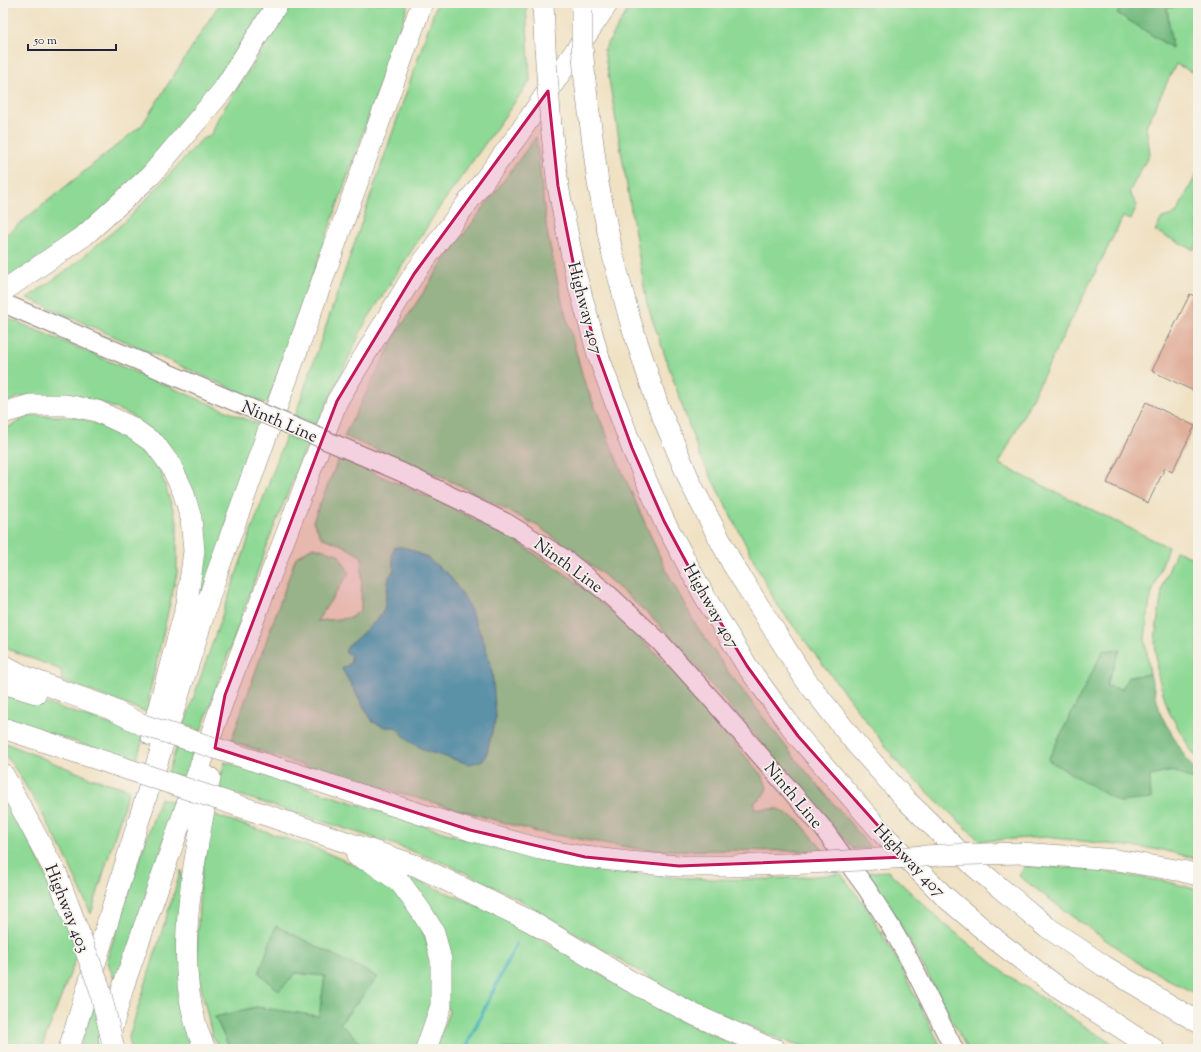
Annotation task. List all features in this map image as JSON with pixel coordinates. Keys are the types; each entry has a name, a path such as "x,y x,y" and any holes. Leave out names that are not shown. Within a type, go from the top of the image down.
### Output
{"highway":[{"path":"3,291 55,257 85,235 151,175 223,90 278,3"},
{"path":"69,1049 216,573 422,3"},
{"name":"Highway 407","path":"543,3 551,126 558,186 575,272 598,355 632,448 664,521 701,590 747,666 803,741 884,835 944,896 996,940 1055,985 1154,1049"},
{"path":"106,1049 123,987 225,695 337,401 414,274 518,135 608,3"},
{"path":"582,7 582,45 585,81 598,183 612,252 630,320 657,403 691,484 733,566 800,672 857,745 906,800 975,867 1047,927 1104,966 1198,1022"},
{"path":"3,413 30,405 66,405 97,411 131,427 155,444 171,466 183,491 191,518 194,551 187,604 131,812 137,826"},
{"path":"3,666 65,692 100,710"},
{"path":"3,683 100,710 470,830 540,848 585,857 679,866 731,866 942,855 1022,853 1117,860 1198,875"},
{"path":"205,1049 198,1035 190,1003 187,965 187,915 225,695"},
{"path":"3,728 417,866 530,921 630,981 695,1015 775,1049"},
{"name":"Highway 403","path":"3,774 57,875 99,986 114,1049"},
{"path":"257,812 371,862 400,882 422,911 434,932 441,960 441,1006 426,1049"}],"main road":[{"name":"Ninth Line","path":"3,303 402,472 506,522 564,559 606,592 660,642 822,827 867,889 891,927 908,957 954,1049"}],"highlighted area":[{"path":"548,91 558,186 575,272 598,355 632,448 664,521 705,597 747,666 798,736 906,857 679,866 585,857 470,830 215,748 225,695 337,401 414,274"}],"green space":[{"path":"220,3 272,3 177,142 106,216 3,287 3,237 142,125"},
{"path":"292,3 409,3 267,404 27,298 70,268 129,218 203,138 212,134 218,118"},
{"path":"437,3 526,3 530,81 439,208 365,323 317,425 295,416"},
{"path":"632,3 1126,3 1118,13 1172,48 1167,8 1198,3 1198,75 1176,64 1146,126 1150,153 1129,192 1137,205 1131,220 1123,217 999,464 1168,547 1150,599 1145,639 1150,674 1128,677 1123,689 1106,687 1120,649 1103,651 1048,760 1151,799 1149,776 1173,771 1198,782 1198,859 1162,850 1046,837 980,841 902,768 776,603 699,454 647,304 604,50"},
{"path":"1126,3 1193,3 1167,8 1172,48 1117,13"},
{"path":"536,137 547,232 562,301 584,381 665,568 694,622 729,673 794,757 871,848 853,849 656,621 603,574 538,526 457,484 344,436 397,333 441,265"},
{"path":"1198,171 1198,242 1194,250 1155,231 1162,218 1176,214"},
{"path":"3,316 262,426 184,654 201,557 165,443 131,415 100,402 51,395 19,397 3,404"},
{"path":"31,415 79,417 129,438 160,470 177,522 177,573 149,695 149,713 62,681 61,670 3,647 3,430"},
{"path":"286,436 307,445 270,537 201,731 184,725"},
{"path":"339,458 447,505 514,540 570,577 625,623 669,666 763,777 767,787 764,795 754,803 755,809 778,809 798,820 824,851 645,850 537,832 298,764 231,741 296,557 313,547 338,554 349,573 317,621 350,618 361,610 362,557 344,546 321,537 313,521","holes":["401,547 410,549 427,558 494,701 496,717 409,741 396,727 385,727 373,722 342,669 351,663 351,655 384,610 389,577 394,570 392,554"]},
{"path":"1198,548 1198,759 1191,750 1169,712 1157,673 1155,638 1163,585 1176,551 1193,558"},
{"path":"1120,649 1106,686 1122,689 1128,677 1150,674 1161,715 1184,755 1198,775 1198,782 1173,771 1150,776 1151,799 1119,802 1048,760 1103,651"},
{"path":"3,690 144,735 136,762 3,718"},
{"path":"3,742 91,778 129,789 91,914 65,855 38,806 3,752"},
{"path":"177,746 194,751 185,778 168,772"},
{"path":"225,762 466,839 510,852 555,862 625,873 720,879 795,878 841,874 869,911 899,964 942,1049 813,1049 776,1038 684,998 520,900 454,867 393,844 217,788"},
{"path":"3,794 18,816 80,948 41,1049 3,1049"},
{"path":"160,798 176,803 117,989 107,959"},
{"path":"211,814 321,850 369,872 400,894 418,920 429,946 435,977 433,1009 422,1039 416,1049 367,1049 340,1024 378,977 296,973 325,976 319,1017 256,1007 215,1017 230,1049 220,1049 212,1036 196,964 200,885"},
{"path":"1025,866 1083,868 1169,882 1198,890 1198,995 1143,966 1073,917 1019,876"},
{"path":"181,870 198,1049 131,1049 129,1037"},
{"path":"888,871 940,920 1006,974 1095,1033 1123,1049 967,1049 911,943 868,872"},
{"path":"413,879 494,912 679,1020 745,1049 435,1049 449,1012 411,880"},
{"path":"276,926 378,977 340,1023 367,1049 230,1049 215,1017 256,1007 319,1016 325,976 296,973 279,991 259,973"},
{"path":"96,996 104,1029 99,1049 80,1049"}],"water":[{"path":"395,547 410,549 427,558 449,575 466,600 484,642 492,671 496,717 487,752 483,761 469,764 426,751 409,741 396,727 385,727 373,722 342,669 351,663 351,655 345,652 348,646 378,619 384,610 389,577 394,570 392,554"}],"building":[{"path":"1190,294 1198,298 1198,393 1152,371"},
{"path":"1146,402 1195,426 1172,472 1165,468 1148,503 1107,483"}],"waterway":[{"path":"465,1049 516,944"}]}
